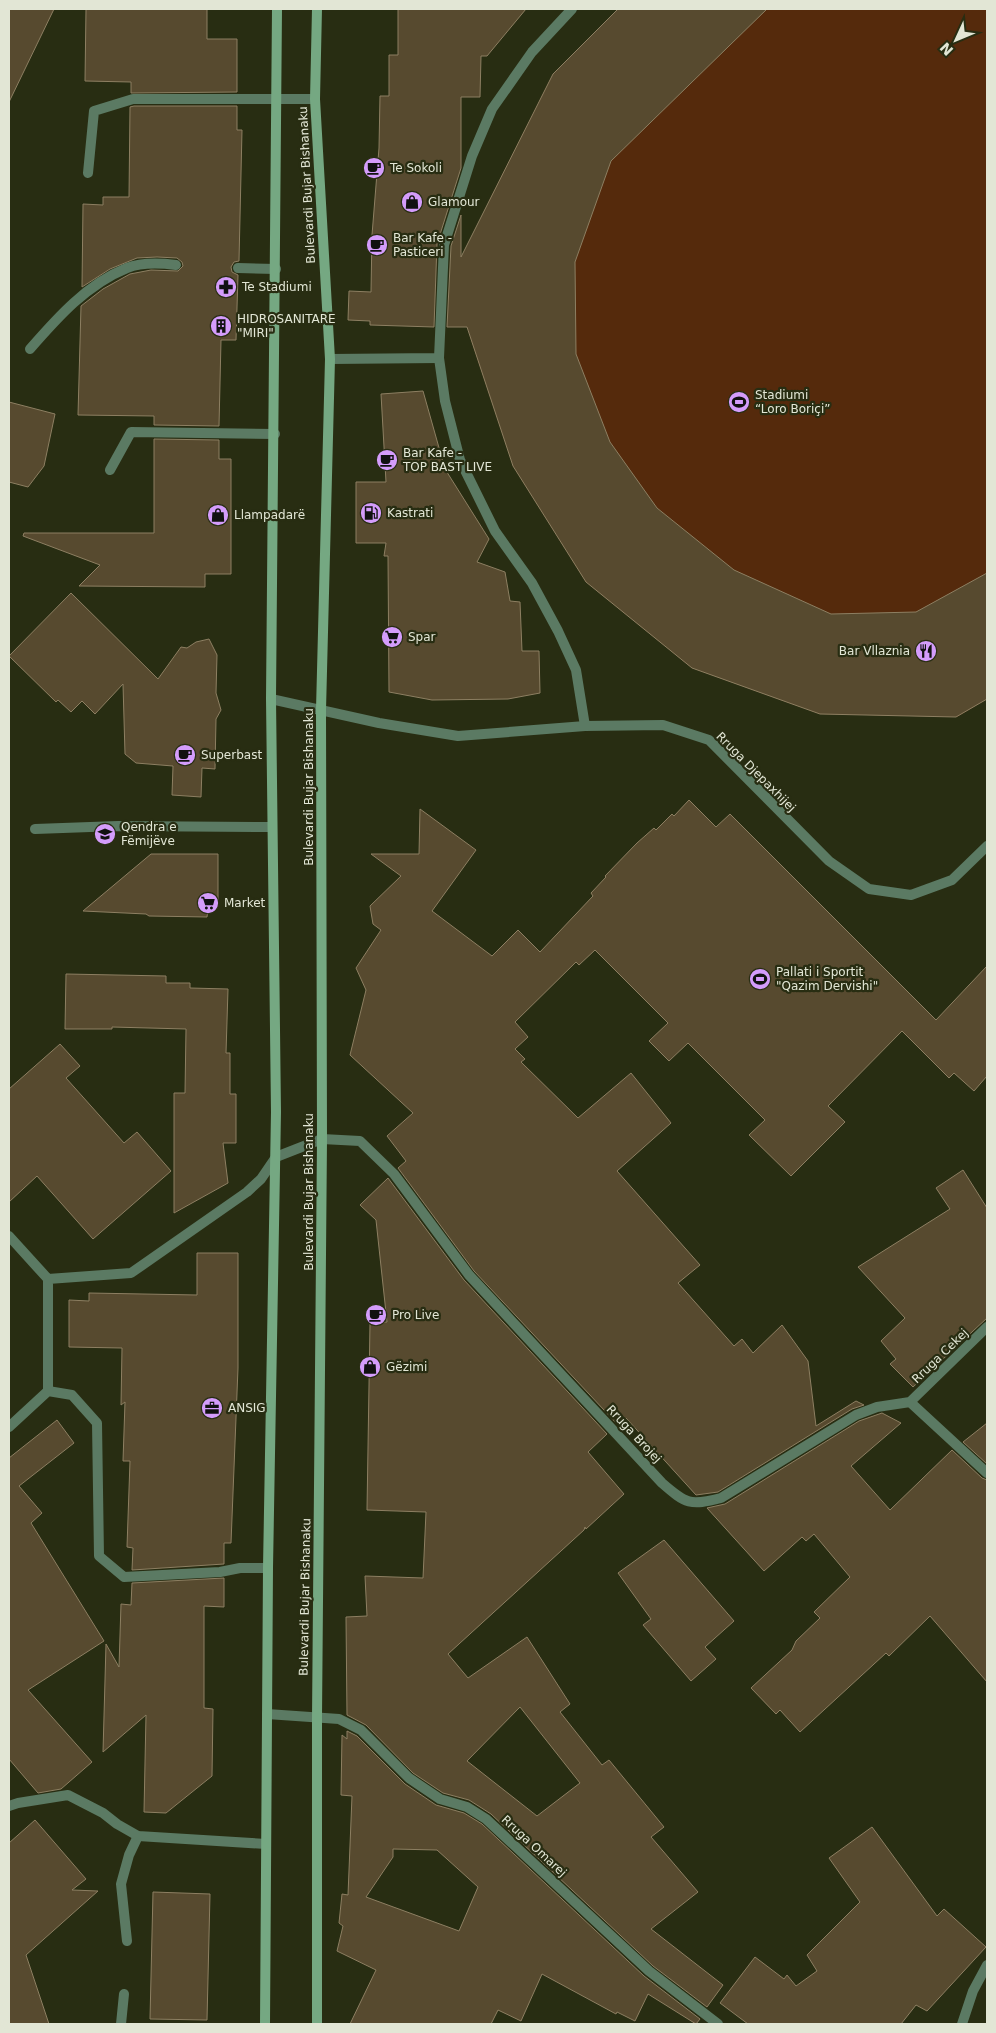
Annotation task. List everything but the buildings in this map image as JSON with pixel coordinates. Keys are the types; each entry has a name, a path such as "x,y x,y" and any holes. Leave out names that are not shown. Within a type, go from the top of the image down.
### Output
{"main road":[{"path":"265,2024 268,1568 276,1157 271,699 275,434 277,9"},
{"name":"Bulevardi Bujar Bishanaku","path":"317,9 315,99 330,359 321,710 322,1139 317,1718 317,2024"}],"street":[{"path":"572,9 532,52 492,109 472,156 444,245 439,358 445,400 460,460 495,531 532,584 558,631 576,670 585,726"},
{"name":"Bulevardi Bujar Bishanaku","path":"88,173 94,112 132,99 315,99"},
{"path":"30,349 61,314 103,281 127,268 154,263 176,265"},
{"path":"238,268 276,269"},
{"path":"330,359 439,358"},
{"path":"110,470 131,432 275,434"},
{"name":"Rruga Djepaxhijej","path":"271,699 379,723 458,736 585,726 663,725 710,740 829,861 869,890 911,895 952,880 987,846"},
{"path":"35,830 118,826 272,827"},
{"path":"48,1279 131,1273 247,1192 260,1179 276,1157 322,1139"},
{"name":"Rruga Brojej","path":"322,1139 360,1141 372,1151 394,1174 470,1274 656,1476 679,1498 690,1502 702,1503 721,1498 856,1415 877,1407 910,1402"},
{"path":"9,1236 48,1279 48,1391 9,1427"},
{"name":"Rruga Cekej","path":"910,1402 987,1327"},
{"path":"48,1391 72,1395 97,1423 99,1556 124,1577 220,1572 240,1568 268,1568"},
{"path":"910,1402 987,1473"},
{"name":"Rruga Omarej","path":"267,1714 339,1719 361,1730 409,1778 440,1799 467,1807 486,1819 649,1971 718,2024"},
{"path":"9,1806 68,1795 104,1813 117,1824 138,1836 266,1844"},
{"path":"127,1941 121,1884 129,1855 138,1836"},
{"path":"962,2024 973,1992 987,1965"},
{"path":"121,2024 124,1994"}],"shaded area":[{"name":"Stadiumi “Loro Boriçi”","path":"618,9 987,9 987,699 957,717 820,714 692,668 586,582 513,466 470,337 489,201 553,74"}],"place":[{"name":"Te Sokoli","path":"374,168"},
{"name":"Glamour","path":"412,202"},
{"name":"Bar Kafe - Pasticeri","path":"377,245"},
{"name":"Te Stadiumi","path":"226,287"},
{"name":"HIDROSANITARE \"MIRI\"","path":"221,326"},
{"name":"Stadiumi “Loro Boriçi”","path":"739,402"},
{"name":"Bar Kafe - TOP BAST LIVE","path":"387,460"},
{"name":"Kastrati","path":"371,513"},
{"name":"Llampadarë","path":"218,515"},
{"name":"Spar","path":"392,637"},
{"name":"Bar Vllaznia","path":"926,651"},
{"name":"Superbast","path":"185,755"},
{"name":"Qendra e Fëmijëve","path":"105,834"},
{"name":"Market","path":"208,903"},
{"name":"Pallati i Sportit \"Qazim Dervishi\"","path":"760,979"},
{"name":"Pro Live","path":"376,1315"},
{"name":"Gëzimi","path":"370,1367"},
{"name":"ANSIG","path":"212,1408"}]}
